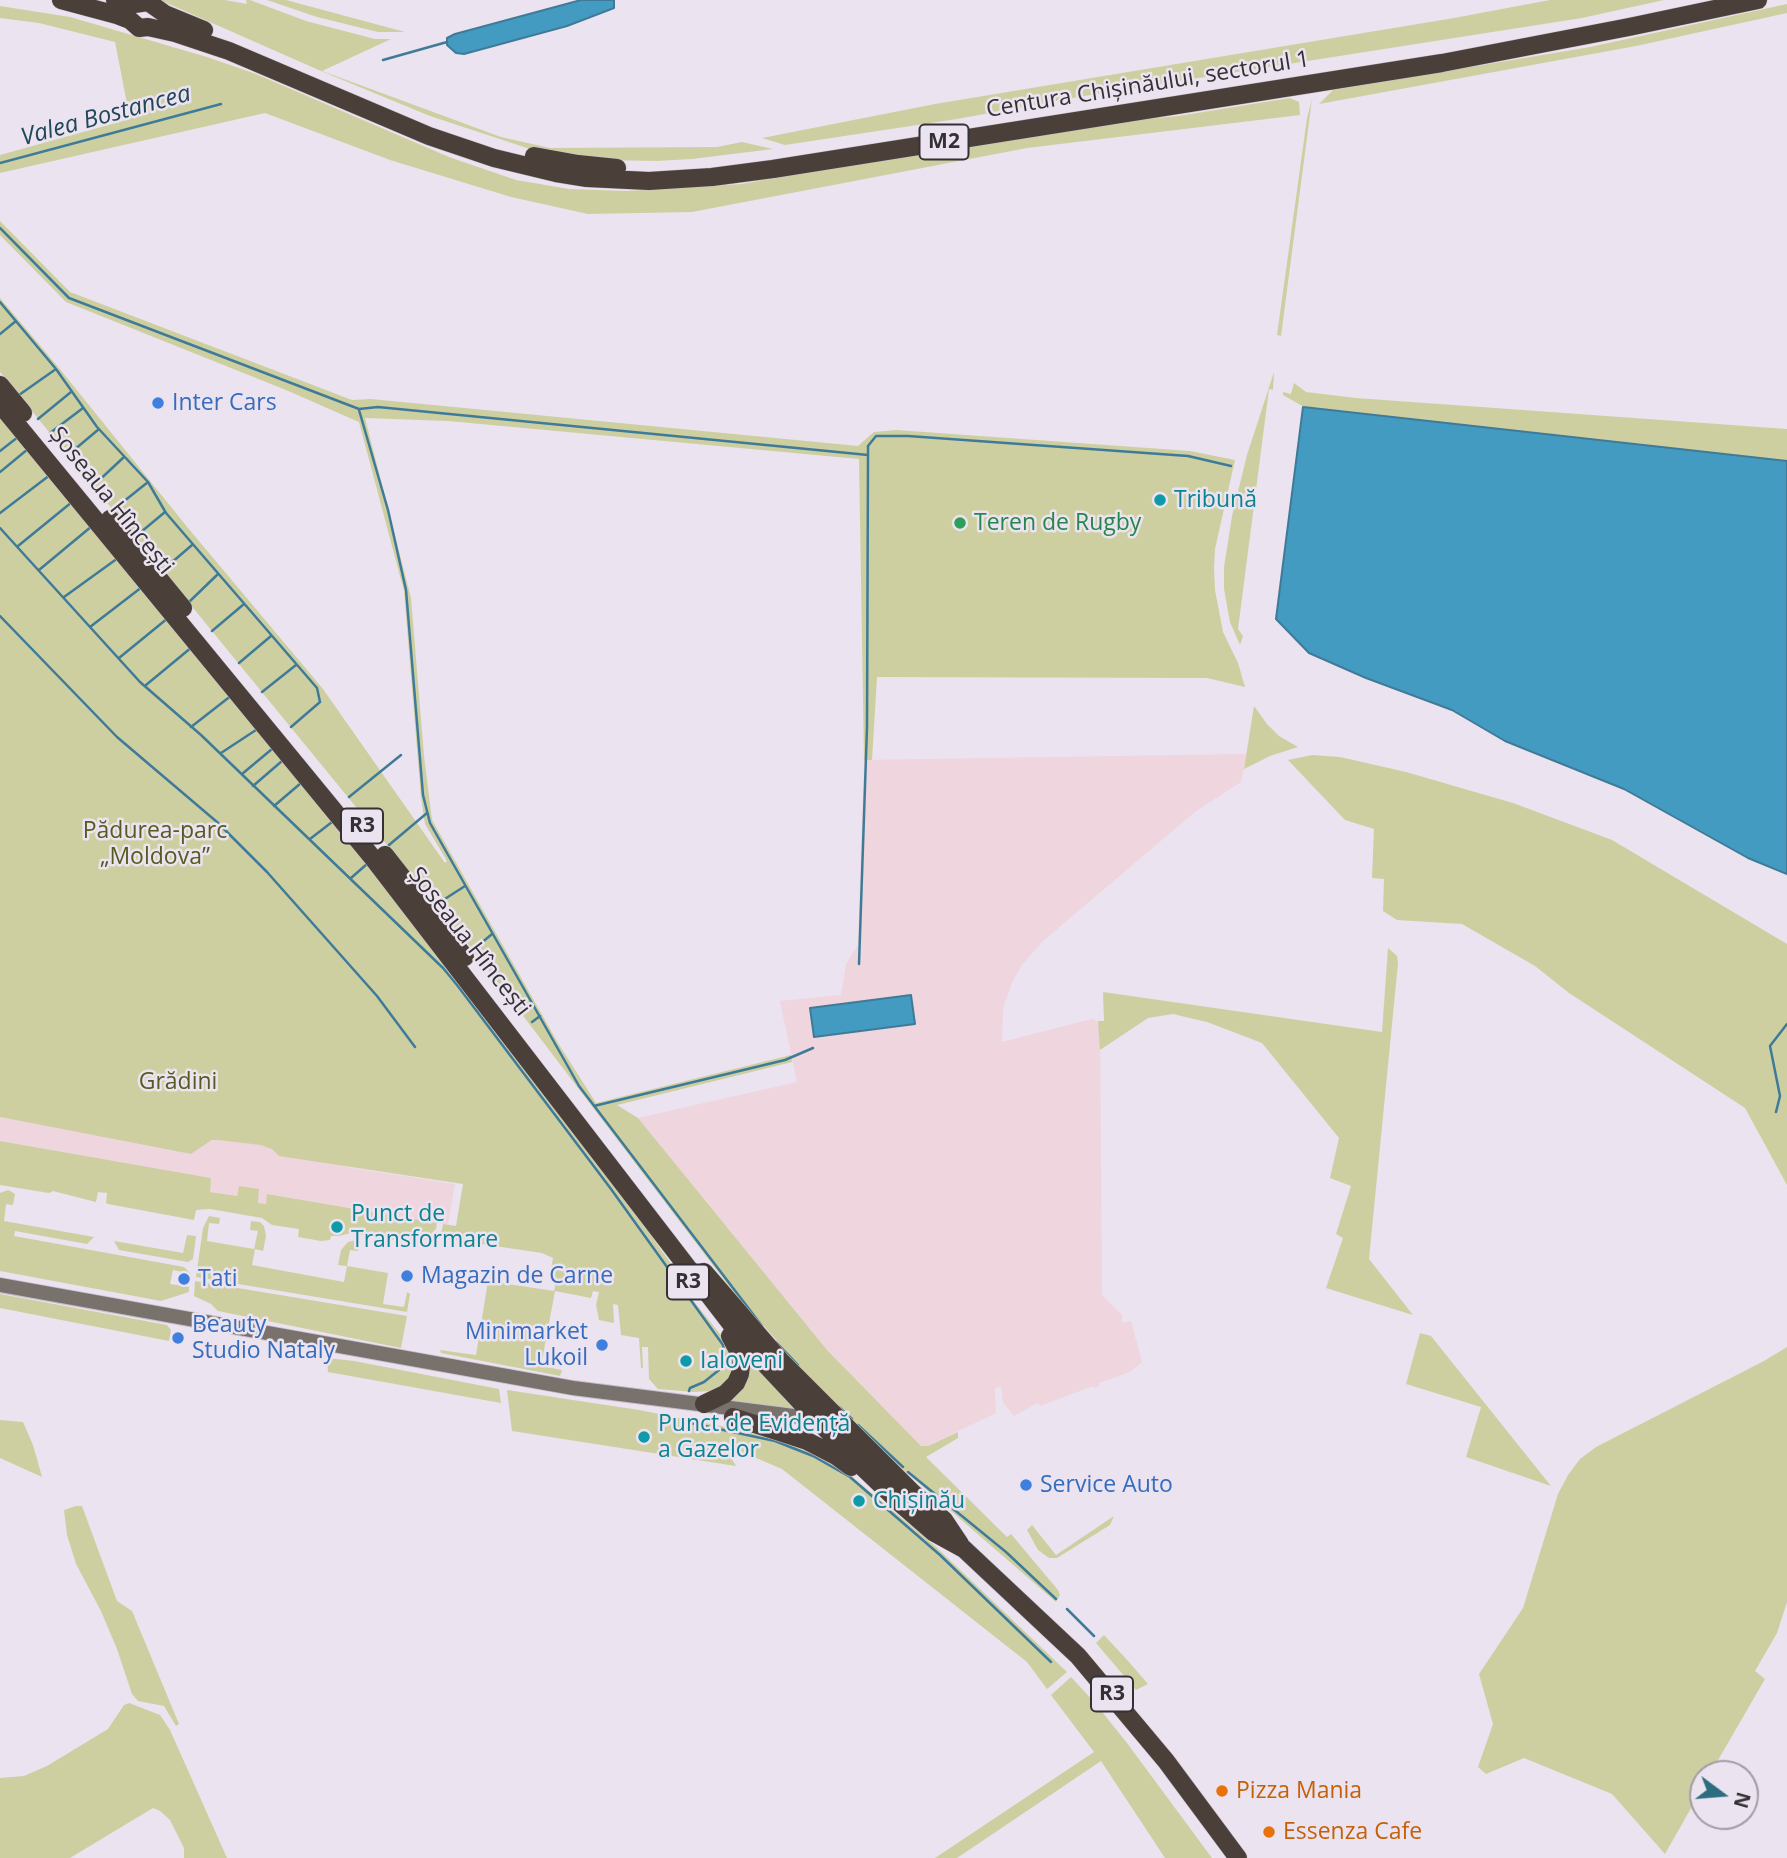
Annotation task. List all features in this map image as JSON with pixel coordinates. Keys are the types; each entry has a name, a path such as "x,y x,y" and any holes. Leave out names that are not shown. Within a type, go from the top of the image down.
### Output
{"highway":[{"name":"Centura Chișinăului, sectorul 1","path":"61,0 132,12 148,2 155,9 404,113 487,144 578,164 657,169 743,162 1380,61 1553,31 1702,0"},
{"name":"Centura Chișinăului, sectorul 1","path":"116,0 132,12 135,27 175,33 229,51 464,149 556,173 587,178 649,181 712,177 1442,63 1758,0"},
{"path":"148,27 156,18 155,9"},
{"name":"Șoseaua Hîncești","path":"0,385 422,900 709,1278 780,1360 906,1493"},
{"name":"Șoseaua Hîncești","path":"0,404 372,858 748,1346 817,1417"},
{"name":"R3","path":"598,1151 643,1222 738,1348 742,1367 736,1383 725,1394 704,1404"},
{"name":"R3","path":"709,1278 739,1320 817,1408 817,1417 834,1426 898,1485 933,1532 964,1549 1083,1662 1166,1761 1238,1858"},
{"path":"814,1395 819,1403 817,1417"},
{"name":"R3","path":"733,1417 790,1434 821,1447 849,1465 886,1497 906,1493"}],"main road":[{"path":"0,1285 573,1388 817,1417"},
{"path":"652,1399 663,1405 804,1426 810,1426 817,1417"}],"shaded area":[{"path":"1247,754 1241,782 1196,811 1043,941 1021,966 1003,1008 1002,1042 1088,1020 1094,1019 1100,1025 1102,1295 1122,1315 1122,1323 1131,1321 1142,1362 1130,1372 1099,1383 1099,1386 1040,1406 1038,1403 1014,1416 1003,1402 1001,1387 995,1388 996,1413 927,1446 921,1446 827,1350 638,1118 797,1082 780,1001 841,995 846,964 858,945 864,760"},
{"path":"0,1117 191,1154 213,1140 260,1145 352,1168 455,1184 448,1225 268,1194 266,1204 257,1203 239,1186 237,1196 209,1192 211,1178 0,1141"}],"green space":[{"path":"160,0 225,0 247,4 246,0 250,0 306,21 375,39 391,39 322,71 501,137 550,148 717,147 742,142 773,149 656,161 561,156 527,148 430,116 321,71"},
{"path":"267,0 286,0 405,32 378,32 317,17"},
{"path":"1550,0 1664,0 1582,18 1084,96 957,119 785,145 762,138 935,104"},
{"path":"1787,4 1787,13 1636,46 1319,104 1333,90 1590,47"},
{"path":"0,6 70,17 207,57 256,74 449,157 516,180 569,189 627,191 741,184 1093,124 1178,116 1290,98 1299,102 1300,115 1027,148 692,212 588,214 511,197 390,160 265,113 0,173 0,155 130,119 115,42 39,23 0,18"},
{"path":"1312,99 1281,336 1277,335 1307,118"},
{"path":"0,221 70,292 352,400 371,399 858,446 874,432 896,430 1190,451 1235,460 1215,549 1214,568 1223,632 1238,663 1245,687 1207,678 877,677 872,760 864,760 859,459 448,421 365,418 411,598 432,820 558,1043 596,1103 791,1055 792,1062 617,1105 638,1118 827,1350 921,1446 928,1446 958,1432 958,1438 926,1457 1007,1537 1011,1534 1058,1590 1060,1595 1056,1602 906,1472 818,1387 731,1289 473,950 0,372 0,298 323,689 445,863 447,861 425,824 404,591 359,422 66,302 0,235"},
{"path":"1274,372 1273,390 1269,389 1238,629 1243,636 1240,645 1230,622 1224,589 1224,567 1232,516 1247,455"},
{"path":"1294,383 1306,392 1356,398 1787,429 1787,461 1304,407 1283,395 1283,392 1291,394"},
{"name":"Pădurea-parc „Moldova”","path":"0,415 300,777 628,1202 671,1264 687,1293 728,1344 734,1361 730,1376 722,1386 711,1391 693,1392 658,1389 649,1379 648,1347 642,1347 641,1368 639,1338 621,1335 618,1305 613,1304 614,1323 599,1320 596,1305 599,1292 593,1291 591,1298 555,1291 541,1366 562,1370 560,1376 441,1353 440,1350 476,1355 488,1281 554,1291 557,1278 550,1276 553,1258 542,1253 440,1238 430,1244 442,1230 443,1224 456,1226 463,1184 279,1156 272,1149 260,1145 212,1140 191,1154 0,1117"},
{"path":"1254,706 1279,736 1298,747 1270,756 1244,769"},
{"path":"1312,755 1340,757 1406,772 1513,803 1612,840 1787,944 1787,1185 1745,1108 1569,993 1535,966 1462,924 1397,920 1383,911 1384,879 1372,878 1374,829 1345,820 1288,760"},
{"path":"1388,948 1397,956 1398,963 1369,1259 1413,1315 1326,1288 1343,1238 1336,1234 1351,1186 1330,1178 1339,1138 1262,1043 1207,1022 1173,1014 1148,1018 1100,1050 1098,1021 1104,1021 1103,992 1382,1032"},
{"path":"0,1141 211,1178 210,1192 237,1196 239,1186 259,1189 258,1203 266,1204 267,1194 437,1223 436,1229 420,1244 351,1233 331,1236 330,1240 321,1241 298,1237 299,1229 272,1225 262,1218 210,1209 196,1210 194,1220 108,1204 107,1193 98,1192 96,1202 53,1191 49,1193 0,1185"},
{"path":"8,1190 15,1194 13,1205 6,1204 4,1221 94,1237 87,1244 15,1231 14,1236 184,1267 191,1274 173,1270 170,1284 189,1287 189,1292 161,1301 0,1271 0,1193"},
{"path":"209,1216 220,1218 219,1224 209,1223 207,1241 254,1249 258,1231 250,1230 251,1221 260,1222 264,1226 266,1236 263,1251 255,1249 252,1265 344,1282 347,1266 388,1273 383,1304 404,1307 407,1292 410,1294 407,1312 196,1277 203,1228"},
{"path":"187,1235 196,1236 193,1259 188,1262 119,1250 114,1241 183,1253"},
{"path":"360,1239 358,1251 350,1250 347,1266 338,1265 341,1250 348,1242"},
{"path":"195,1281 407,1316 401,1348 218,1311 211,1304 194,1296"},
{"path":"0,1294 167,1325 171,1330 169,1341 0,1308"},
{"path":"1420,1333 1431,1336 1551,1486 1466,1457 1481,1407 1406,1384"},
{"path":"1787,1347 1787,1602 1777,1633 1755,1671 1765,1679 1718,1760 1689,1760 1689,1812 1665,1854 1612,1794 1524,1758 1486,1774 1478,1767 1493,1724 1479,1674 1523,1608 1558,1494 1580,1459 1596,1447"},
{"path":"747,1356 800,1412 719,1403"},
{"path":"327,1358 499,1389 501,1403 328,1372"},
{"path":"507,1390 639,1410 746,1431 802,1448 827,1460 850,1475 935,1546 1067,1672 1047,1689 1027,1662 782,1469 723,1444 736,1466 512,1431"},
{"path":"0,1420 23,1422 42,1477 0,1458"},
{"path":"82,1506 117,1601 132,1611 179,1724 176,1726 164,1706 138,1701 132,1694 117,1649 76,1564 67,1535 64,1510"},
{"path":"1114,1516 1110,1525 1057,1558 1049,1558 1038,1550 1027,1530 1032,1525 1056,1555"},
{"path":"1104,1635 1148,1684 1136,1690 1096,1643"},
{"path":"1071,1677 1127,1743 1212,1858 1165,1858 1101,1761 957,1858 935,1858 1094,1752 1051,1695"},
{"path":"129,1703 160,1715 170,1730 227,1858 184,1858 184,1848 170,1820 153,1808 70,1858 0,1858 0,1778 24,1776 47,1766 108,1729 124,1705"}],"water":[{"path":"581,0 614,0 614,8 567,26 464,54 456,53 447,45 447,38 455,34"},
{"path":"1303,407 1787,461 1787,874 1748,858 1624,789 1505,741 1452,710 1366,678 1309,653 1276,619"},
{"path":"911,995 915,1024 814,1037 810,1008"}],"waterway":[{"name":"Valea Bostancea","path":"383,60 447,42"},
{"name":"Valea Bostancea","path":"0,163 221,104"},
{"path":"0,228 69,298 359,409 378,407 868,455 867,727 859,964"},
{"path":"0,302 56,369 97,427 148,482 166,513 317,688 320,702 291,727"},
{"path":"0,334 16,321"},
{"path":"19,395 56,369"},
{"path":"38,419 71,392"},
{"path":"50,433 83,408"},
{"path":"359,410 388,510 406,590 423,795 430,823 579,1086 762,1326"},
{"path":"68,455 99,429"},
{"path":"868,455 868,446 876,436 908,436 1188,456 1231,466"},
{"path":"0,451 18,437"},
{"path":"0,472 28,449"},
{"path":"93,486 124,457"},
{"path":"0,513 50,475"},
{"path":"113,510 148,482"},
{"path":"18,546 72,502"},
{"path":"135,537 165,512"},
{"path":"39,570 92,526"},
{"path":"0,528 140,682 201,735 443,968 457,985 611,1189 723,1345 725,1358 719,1370 689,1391"},
{"path":"163,570 192,545"},
{"path":"64,597 118,558"},
{"path":"189,602 218,574"},
{"path":"90,627 142,587"},
{"path":"212,631 244,604"},
{"path":"0,616 117,737 217,822 267,872 377,996 415,1047"},
{"path":"119,658 168,618"},
{"path":"239,663 271,636"},
{"path":"146,685 192,647"},
{"path":"262,692 296,665"},
{"path":"191,727 232,695"},
{"path":"221,753 259,728"},
{"path":"242,774 272,749"},
{"path":"349,797 401,755"},
{"path":"253,786 282,761"},
{"path":"274,806 301,783"},
{"path":"389,845 427,813"},
{"path":"310,839 332,822"},
{"path":"351,878 367,864"},
{"path":"437,904 465,886"},
{"path":"473,950 492,934"},
{"path":"532,1022 540,1016"},
{"path":"1776,1112 1780,1096 1770,1046 1787,1024"},
{"path":"594,1106 785,1060 813,1048"},
{"path":"776,1342 798,1365"},
{"path":"839,1407 852,1419"},
{"path":"686,1422 775,1441 813,1456 850,1477 940,1555 1051,1662"},
{"path":"858,1425 903,1467"},
{"path":"908,1472 1006,1552 1056,1599"},
{"path":"1067,1609 1094,1636"}],"place":[{"name":"Inter Cars","path":"158,403"},
{"name":"Tribună","path":"1160,500"},
{"name":"Teren de Rugby","path":"960,523"},
{"name":"Punct de Transformare","path":"337,1227"},
{"name":"Magazin de Carne","path":"407,1276"},
{"name":"Tati","path":"184,1279"},
{"name":"Beauty Studio Nataly","path":"178,1338"},
{"name":"Minimarket Lukoil","path":"602,1345"},
{"name":"Ialoveni","path":"686,1361"},
{"name":"Punct de Evidență a Gazelor","path":"644,1437"},
{"name":"Service Auto","path":"1026,1485"},
{"name":"Chișinău","path":"859,1501"},
{"name":"Pizza Mania","path":"1222,1791"},
{"name":"Essenza Cafe","path":"1269,1832"}],"park label":[{"name":"Grădini","path":"178,1082"}]}
